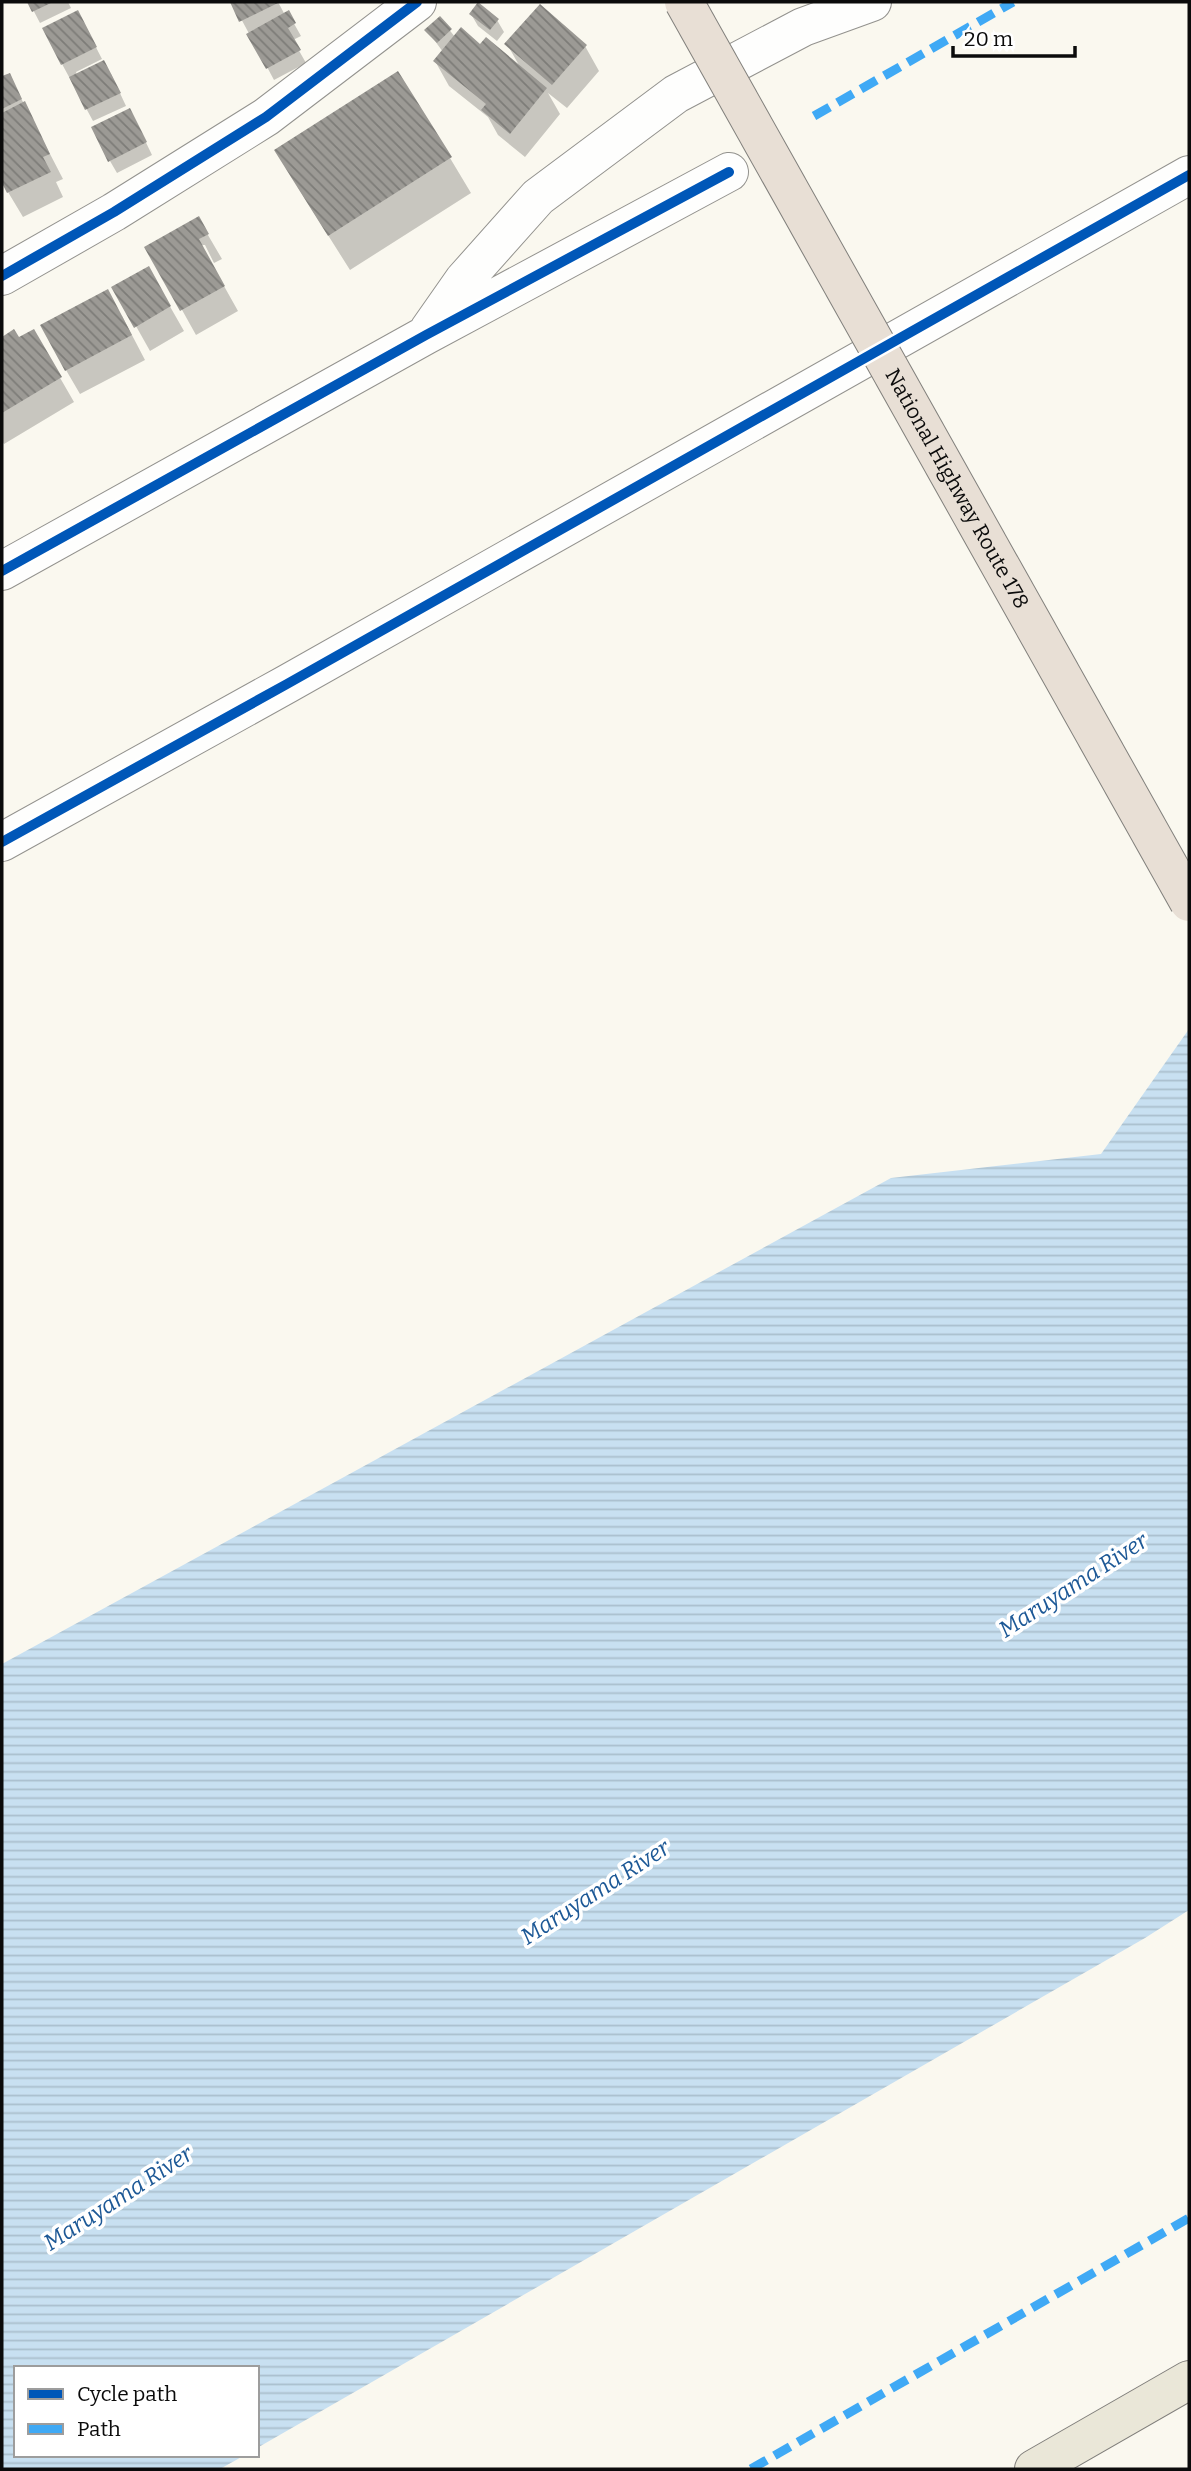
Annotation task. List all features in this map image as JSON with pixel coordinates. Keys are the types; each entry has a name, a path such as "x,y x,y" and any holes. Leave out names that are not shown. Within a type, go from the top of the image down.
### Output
{"highway":[{"name":"National Highway Route 178","path":"684,2 1189,902"}],"main road":[{"path":"1034,2469 1189,2380"}],"street":[{"path":"426,335 464,280 538,197 677,94 803,27 872,2"},
{"path":"2,276 114,212 245,131 342,62 394,10"},
{"path":"2,571 426,335 729,172"},
{"path":"2,842 1189,175"}],"water":[{"name":"Maruyama River","path":"1189,1029 1189,1910 1145,1938 259,2447 259,2366 14,2366 14,2457 241,2457 220,2469 2,2469 2,1664 891,1178 1101,1154"}],"building":[{"path":"27,2 53,2 32,12"},
{"path":"230,2 280,2 239,22"},
{"path":"478,2 499,19 490,30 469,14"},
{"path":"540,4 587,45 552,85 504,44"},
{"path":"78,10 97,47 61,65 42,28"},
{"path":"289,10 296,23 288,28 301,50 266,69 246,34"},
{"path":"440,16 452,29 437,43 424,30"},
{"path":"461,27 480,44 486,37 547,88 510,134 481,110 486,104 433,61"},
{"path":"104,60 121,93 85,110 69,77"},
{"path":"398,71 452,157 328,236 274,150"},
{"path":"10,73 22,99 2,109 2,76"},
{"path":"25,101 50,154 43,157 51,172 7,193 2,183 2,113"},
{"path":"130,108 147,142 108,162 91,127"},
{"path":"199,216 209,234 199,239 225,286 180,311 144,247"},
{"path":"149,266 171,306 134,328 111,287"},
{"path":"108,289 132,335 65,371 40,325"},
{"path":"14,329 19,337 34,329 62,377 2,413 2,337"}],"marked path":[{"path":"814,116 1013,2"},
{"path":"751,2469 1189,2218"}],"cycle path":[{"path":"2,276 114,212 266,117 417,2"},
{"path":"2,571 426,335 729,172"},
{"path":"2,842 1189,175"}]}
